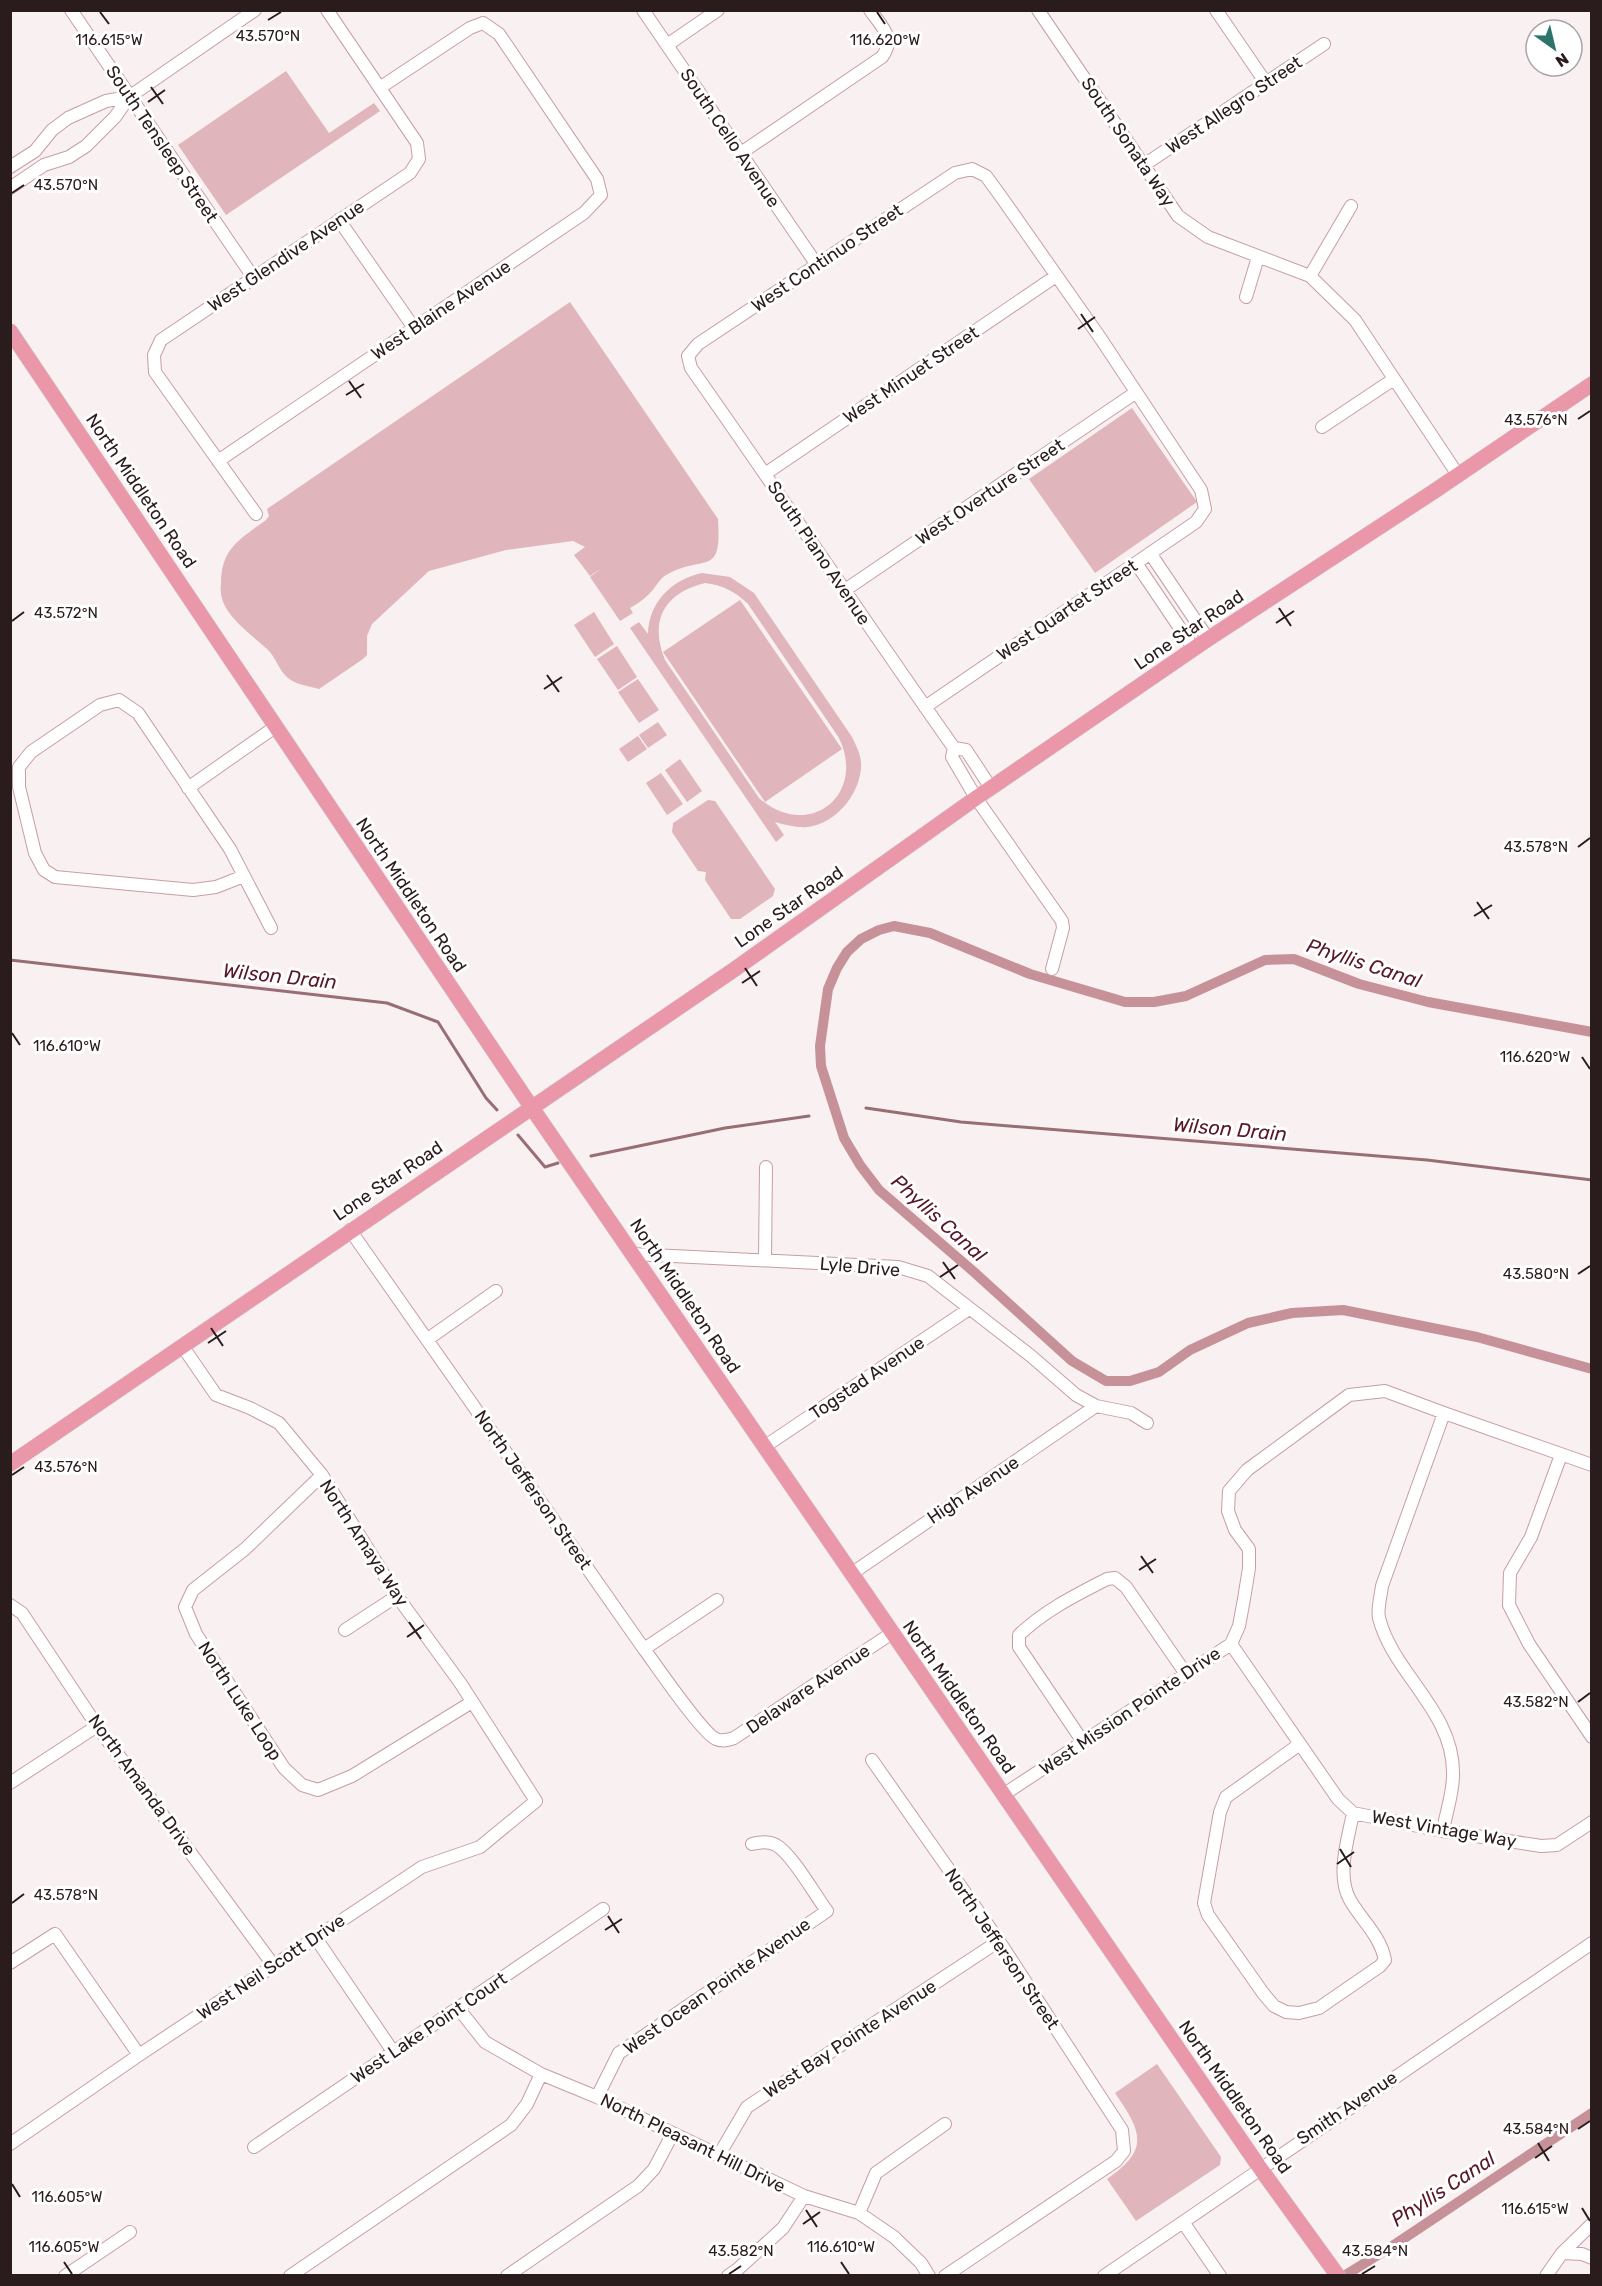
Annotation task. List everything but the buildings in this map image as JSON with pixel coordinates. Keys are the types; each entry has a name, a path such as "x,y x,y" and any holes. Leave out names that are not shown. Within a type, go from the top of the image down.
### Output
{"main road":[{"name":"North Middleton Road","path":"10,331 531,1108 1260,2168 1338,2275"},
{"name":"Lone Star Road","path":"10,1464 735,969 976,798 1208,639 1592,384"}],"street":[{"name":"South Tensleep Street","path":"71,10 253,278"},
{"path":"10,188 44,165 69,157 86,146 115,117 129,97 255,10"},
{"path":"327,10 381,87"},
{"name":"South Cello Avenue","path":"643,10 817,265"},
{"path":"667,45 718,10"},
{"path":"741,153 882,57 888,49 889,38 870,10"},
{"name":"South Sonata Way","path":"1038,10 1178,216 1208,237 1310,276 1355,320 1458,475"},
{"path":"1216,10 1266,83"},
{"name":"West Blaine Avenue","path":"218,461 584,213 601,195 597,179 499,34 483,23 470,28 381,87"},
{"name":"West Allegro Street","path":"1144,165 1324,44"},
{"name":"West Glendive Avenue","path":"218,461 155,372 154,355 161,340 410,173 419,159 417,143 381,87"},
{"path":"10,167 35,150 52,130 68,118 106,101 129,97"},
{"name":"West Continuo Street","path":"688,356 698,344 955,173 972,169 986,176 1056,276"},
{"path":"1310,276 1351,206"},
{"path":"339,220 414,328"},
{"path":"1246,297 1258,257"},
{"path":"1056,276 1101,339 1135,393"},
{"name":"West Minuet Street","path":"765,474 1056,276"},
{"name":"South Piano Avenue","path":"688,356 691,368 925,707 954,748 966,750 991,788"},
{"path":"1322,427 1394,379"},
{"name":"West Quartet Street","path":"925,707 1196,522 1205,509 1201,490 1135,393"},
{"name":"West Overture Street","path":"845,590 1135,393"},
{"path":"218,461 256,514"},
{"path":"1150,553 1208,639"},
{"path":"1136,563 1194,649"},
{"path":"244,876 216,887 193,890 55,877 44,870 35,853 19,788 19,767 31,752 100,705 119,700 138,712 230,849 271,928"},
{"path":"188,788 276,727"},
{"name":"South Piano Avenue","path":"954,748 952,757 976,798 1062,921 1063,928 1053,969"},
{"path":"765,1260 766,1167"},
{"name":"North Jefferson Street","path":"350,1230 644,1649 695,1717 714,1739 723,1741"},
{"name":"Lyle Drive","path":"632,1254 898,1267 928,1276 1031,1356 1076,1395 1096,1406 1131,1413 1147,1423"},
{"path":"428,1339 496,1290"},
{"name":"Togstad Avenue","path":"764,1447 969,1309"},
{"name":"North Amaya Way","path":"183,1347 216,1395 250,1408 279,1423 322,1475 397,1596 472,1702 536,1801"},
{"name":"West Mission Pointe Drive","path":"1003,1795 1231,1644 1239,1626 1249,1568 1249,1549 1235,1530 1228,1512 1229,1491 1247,1470 1349,1395 1385,1390 1592,1465"},
{"name":"High Avenue","path":"851,1574 1096,1406"},
{"path":"1443,1831 1453,1772 1449,1747 1429,1705 1388,1641 1378,1616 1382,1586 1444,1413"},
{"path":"1561,1455 1531,1537 1510,1574 1509,1605 1528,1644 1592,1737"},
{"name":"North Luke Loop","path":"322,1475 245,1549 193,1590 185,1607 196,1634 243,1707 284,1768 302,1785 318,1790 352,1776 472,1702"},
{"path":"1083,1742 1019,1647 1019,1635 1037,1618 1067,1599 1107,1579 1115,1578 1126,1587 1186,1674"},
{"path":"345,1630 397,1596"},
{"path":"644,1649 717,1600"},
{"name":"North Amanda Drive","path":"10,1605 22,1613 97,1726 274,1966"},
{"name":"Delaware Avenue","path":"723,1741 734,1738 892,1633"},
{"name":"West Vintage Way","path":"1231,1644 1338,1799 1353,1812 1443,1831 1549,1845 1557,1845 1592,1822"},
{"path":"10,1783 97,1726"},
{"path":"1300,1744 1226,1797 1220,1812 1204,1903 1208,1915 1263,1993 1274,2006 1286,2012 1299,2013 1319,2008 1380,1966 1385,1959 1382,1945 1349,1899 1345,1885 1343,1870 1353,1812"},
{"name":"North Jefferson Street","path":"872,1760 999,1941 1122,2130 1124,2142 1124,2151 1116,2161 945,2276"},
{"name":"West Neil Scott Drive","path":"10,2144 139,2055 422,1867 480,1847 536,1801"},
{"name":"West Ocean Pointe Avenue","path":"597,2097 619,2053 827,1911 786,1853 776,1845 765,1842 752,1844"},
{"name":"West Lake Point Court","path":"254,2147 603,1909"},
{"path":"10,1963 54,1934 139,2055"},
{"path":"315,1937 394,2053"},
{"name":"West Bay Pointe Avenue","path":"719,2155 747,2108 999,1941"},
{"name":"Smith Avenue","path":"1104,2276 1592,1943"},
{"name":"North Pleasant Hill Drive","path":"458,2008 485,2042 541,2074 597,2097 804,2196 859,2213 894,2237 921,2263 929,2276"},
{"path":"290,2276 511,2125 527,2104 541,2074"},
{"path":"859,2213 876,2173 945,2124"},
{"path":"507,2276 638,2186 654,2169 672,2134"},
{"path":"728,2276 783,2228 804,2196"},
{"path":"1183,2222 1220,2276"},
{"path":"1546,2276 1562,2253 1592,2224"},
{"path":"65,2276 130,2232"},
{"path":"1562,2253 1582,2254 1592,2258"}],"shaded area":[{"path":"286,71 329,133 374,103 380,111 226,215 178,145"},
{"path":"570,302 718,519 719,537 714,557 665,576 647,596 630,608 633,613 620,621 590,577 602,568 590,576 574,555 585,547 573,541 506,550 429,571 372,624 367,636 367,655 363,659 319,689 299,684 288,678 270,652 239,624 224,603 221,592 222,572 228,553 240,539 266,520 269,516 267,509"},
{"path":"1132,408 1197,502 1095,573 1029,479"},
{"path":"702,573 730,577 754,593 852,737 861,760 859,778 851,797 837,814 828,820 808,827 775,822 784,835 776,842 630,628 639,622 648,634 649,622 657,602 672,587 691,576","holes":["705,583 733,592 748,604 839,738 846,759 845,778 839,794 828,806 813,813 796,815 777,810 759,798 665,660 660,646 660,621 670,601 691,588"]},
{"path":"740,600 842,749 765,802 663,652"},
{"path":"594,612 614,644 595,657 574,625"},
{"path":"617,646 637,677 618,690 597,659"},
{"path":"638,679 659,710 639,723 618,692"},
{"path":"658,722 667,735 648,748 639,735"},
{"path":"638,736 647,749 628,762 619,749"},
{"path":"680,759 702,791 687,802 665,770"},
{"path":"661,773 683,804 667,815 646,783"},
{"path":"708,800 715,801 775,889 773,896 740,919 731,919 705,880 706,872 698,871 672,832 673,823"},
{"path":"1157,2064 1221,2157 1220,2165 1136,2221 1107,2179 1130,2158 1136,2149 1137,2139 1131,2118 1115,2093"}],"waterway":[{"name":"Phyllis Canal","path":"1592,1032 1428,1002 1359,984 1294,959 1265,960 1186,996 1154,1002 1125,1002 1030,974 930,933 894,926 861,939 847,952 837,968 828,989 820,1046 821,1066 844,1138 860,1165 879,1190 1072,1361 1106,1381 1130,1381 1159,1372 1190,1350 1248,1323 1292,1313 1343,1310 1477,1337 1592,1369"},
{"name":"Wilson Drain","path":"10,960 387,1003 438,1022 486,1098 497,1110"},
{"name":"Wilson Drain","path":"866,1108 961,1122 1427,1160 1592,1180"},
{"name":"Wilson Drain","path":"591,1156 725,1128 809,1116"},
{"name":"Wilson Drain","path":"518,1135 545,1167 558,1163"},
{"name":"Phyllis Canal","path":"1344,2276 1592,2113"}]}
